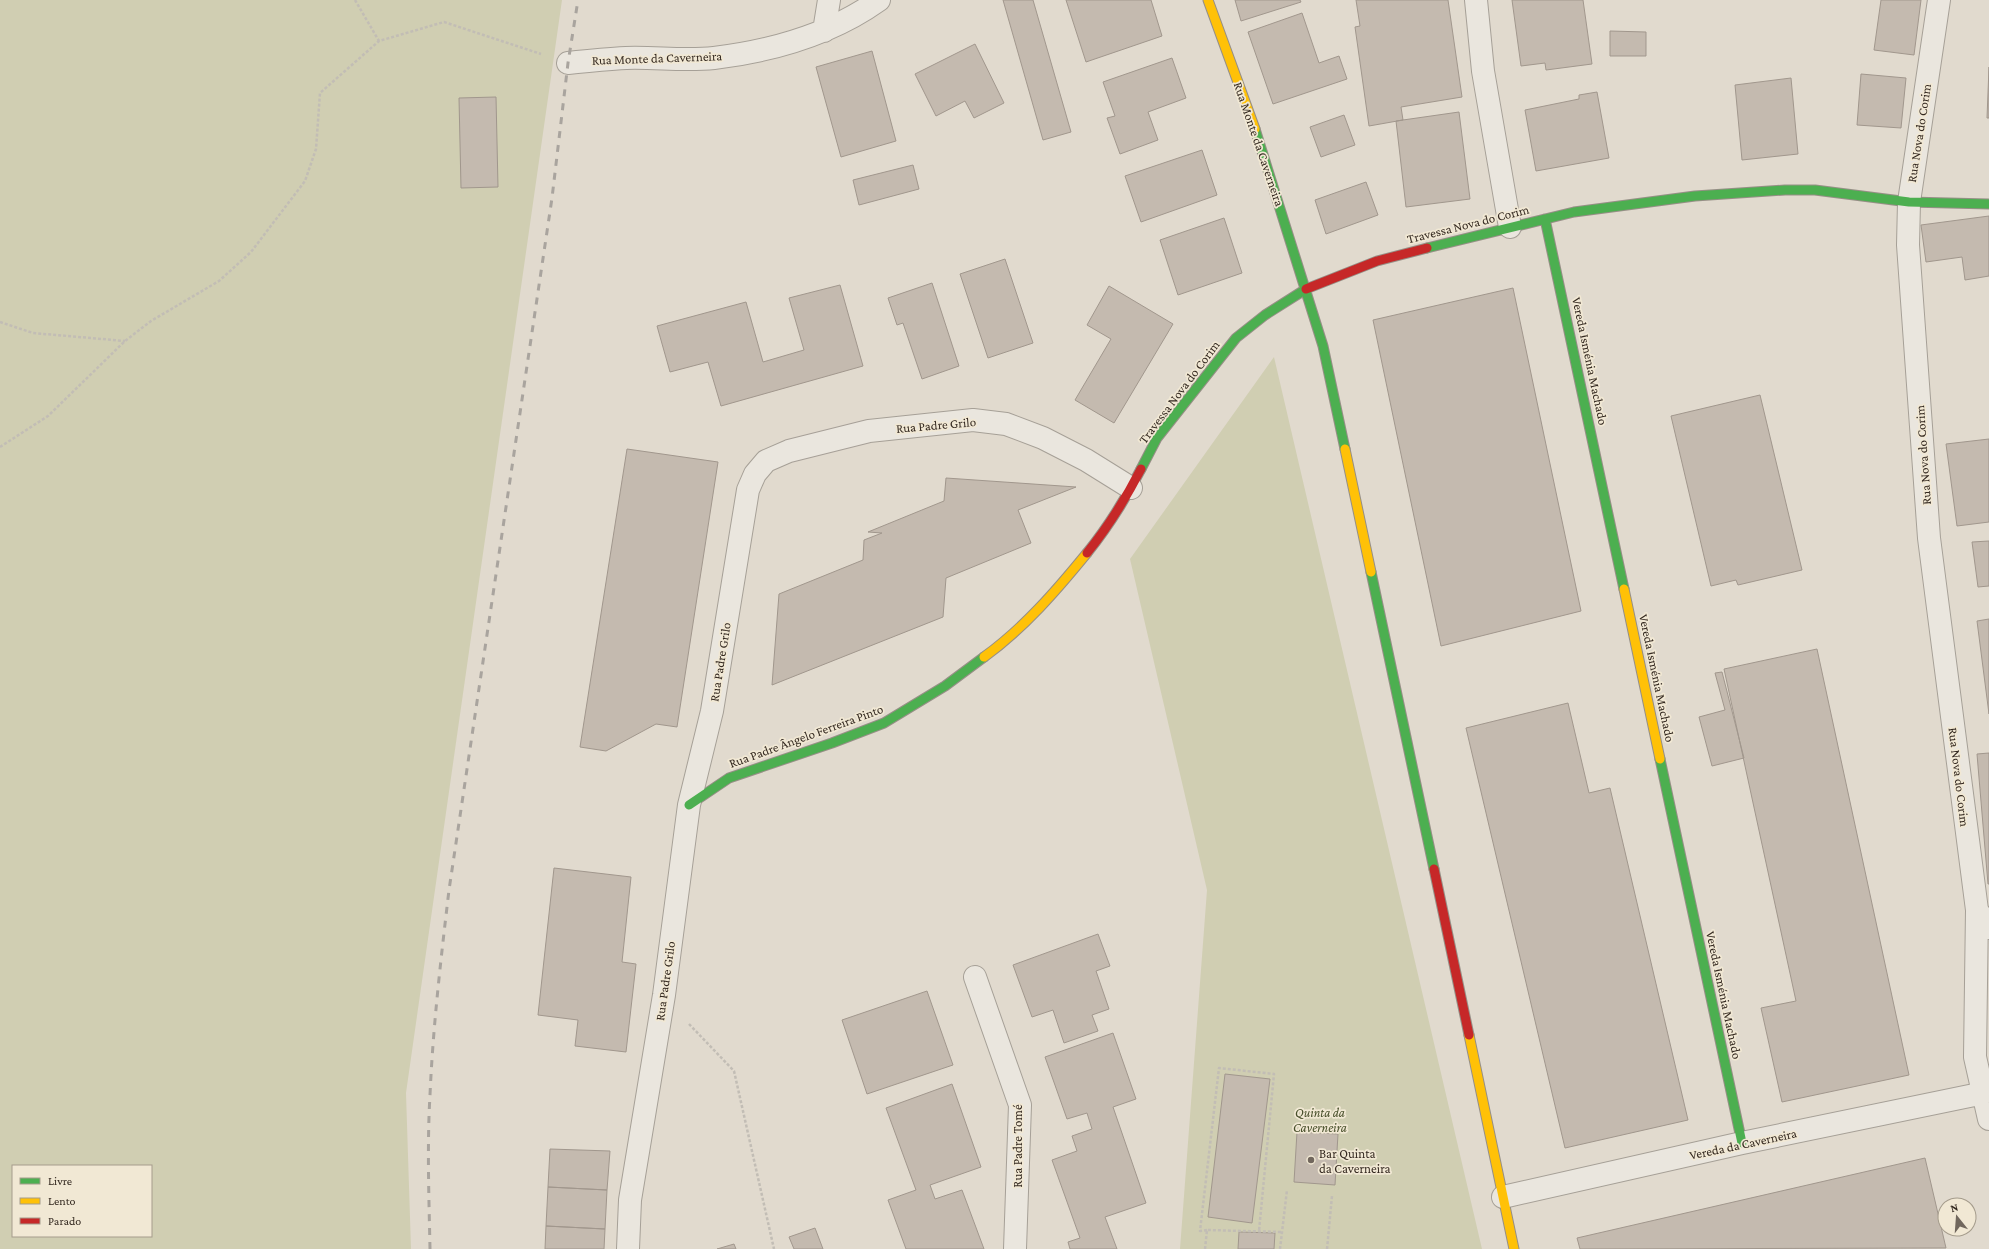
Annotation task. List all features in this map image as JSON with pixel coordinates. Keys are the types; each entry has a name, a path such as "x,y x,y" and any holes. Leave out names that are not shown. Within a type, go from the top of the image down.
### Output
{"street":[{"path":"824,31 829,0"},
{"name":"Rua Monte da Caverneira","path":"568,63 625,58 713,58 786,45 824,31 878,0"},
{"name":"Rua Monte da Caverneira","path":"1208,0 1249,112 1295,253 1304,290 1323,346 1514,1249"},
{"path":"1476,0 1483,72 1510,227"},
{"name":"Rua Nova do Corim","path":"1939,0 1909,202 1908,245 1929,538 1977,910 1976,1057 1989,1119"},
{"name":"Travessa Nova do Corim","path":"1131,488 1157,438 1236,338 1265,314 1304,290 1377,261 1574,212 1695,196 1785,190 1816,190 1909,202 1989,204"},
{"name":"Vereda Isménia Machado","path":"1545,219 1742,1143"},
{"name":"Rua Padre Grilo","path":"628,1249 630,1200 664,995 689,805 712,711 748,490 755,474 766,461 789,450 869,431 973,420 1006,424 1043,438 1086,460 1131,488"},
{"name":"Rua Padre Ângelo Ferreira Pinto","path":"689,805 729,778 832,743 884,723 951,682 1004,643 1053,595 1099,538 1131,488"},
{"name":"Rua Nova do Corim","path":"1977,910 1989,928"},
{"name":"Rua Padre Tomé","path":"975,978 1020,1105 1015,1249"},
{"name":"Vereda da Caverneira","path":"1503,1198 1742,1143 1984,1093"}],"path":[{"path":"355,0 379,41"},
{"path":"0,447 48,416 125,341 151,321 218,281 251,252 306,181 316,149 320,93 379,41 444,22 568,63"},
{"path":"0,322 33,333 125,341"},
{"path":"664,995 699,1035 734,1071 774,1249"},
{"path":"1259,1231 1274,1074 1219,1068 1200,1231 1282,1232"},
{"path":"1280,1249 1287,1190"},
{"path":"1327,1249 1332,1196"},
{"path":"1205,1249 1207,1230"}],"green space":[{"path":"0,0 562,0 406,1093 411,1249 0,1249"},
{"name":"Quinta da Caverneira","path":"1274,357 1482,1249 1180,1249 1207,890 1130,559"}],"building":[{"path":"1003,0 1033,0 1071,132 1043,140"},
{"path":"1066,0 1151,0 1162,36 1086,62"},
{"path":"1235,0 1300,0 1301,2 1241,21"},
{"path":"1356,0 1448,0 1462,97 1401,107 1403,120 1369,126 1355,27 1360,26"},
{"path":"1512,0 1583,0 1592,64 1546,70 1545,63 1521,66"},
{"path":"1881,0 1921,0 1914,55 1874,50"},
{"path":"1302,13 1319,63 1339,56 1347,79 1273,104 1248,32"},
{"path":"1610,31 1646,32 1646,56 1610,56"},
{"path":"975,44 1004,103 974,118 965,101 936,116 915,74"},
{"path":"872,51 896,141 841,157 816,67"},
{"path":"1172,58 1186,98 1148,112 1158,140 1120,154 1107,118 1115,116 1103,82"},
{"path":"1989,67 1989,118 1987,118"},
{"path":"1861,74 1906,78 1901,128 1857,125"},
{"path":"1791,78 1798,154 1742,160 1735,85"},
{"path":"1597,92 1609,158 1536,171 1525,110 1579,99 1579,95"},
{"path":"496,97 498,187 461,188 459,98"},
{"path":"1459,112 1470,199 1406,207 1396,121"},
{"path":"1344,115 1355,145 1321,157 1310,127"},
{"path":"1202,150 1217,195 1141,222 1125,176"},
{"path":"913,165 919,189 859,205 853,180"},
{"path":"1366,182 1378,215 1326,234 1315,200"},
{"path":"1989,216 1989,276 1965,280 1962,257 1926,262 1921,225"},
{"path":"1224,218 1242,273 1178,295 1160,240"},
{"path":"1005,259 1033,343 988,358 960,274"},
{"path":"932,283 959,366 922,379 903,323 897,325 888,298"},
{"path":"840,285 863,366 721,406 708,362 670,372 657,326 746,302 763,362 804,350 789,298"},
{"path":"1109,286 1173,324 1114,423 1075,400 1111,339 1087,325"},
{"path":"1513,288 1581,611 1441,646 1373,320"},
{"path":"1760,395 1802,570 1738,585 1736,580 1711,586 1671,416"},
{"path":"1989,439 1989,522 1957,526 1946,444"},
{"path":"627,449 718,462 677,727 656,724 606,751 580,747"},
{"path":"946,478 1076,487 1018,510 1031,543 946,578 943,617 772,685 779,594 863,560 864,540 882,533 868,532 944,501"},
{"path":"1989,541 1989,586 1978,587 1972,542"},
{"path":"1989,619 1989,714 1977,621"},
{"path":"1817,649 1909,1075 1782,1102 1761,1008 1796,1001 1724,669"},
{"path":"1722,672 1744,758 1712,766 1699,717 1725,710 1715,673"},
{"path":"1568,703 1589,793 1610,788 1688,1120 1565,1148 1466,728"},
{"path":"1989,753 1989,884 1988,884 1977,754"},
{"path":"554,868 631,877 622,962 636,964 626,1052 575,1046 578,1020 538,1015"},
{"path":"1098,934 1110,966 1096,971 1109,1009 1092,1015 1098,1031 1064,1043 1053,1010 1032,1017 1013,965"},
{"path":"927,991 953,1065 867,1094 842,1020"},
{"path":"1113,1033 1136,1099 1113,1107 1146,1203 1105,1217 1117,1249 1070,1249 1068,1242 1080,1238 1052,1160 1077,1151 1072,1136 1092,1129 1087,1113 1067,1119 1045,1057"},
{"path":"1225,1074 1270,1079 1252,1223 1208,1217"},
{"path":"952,1084 981,1167 930,1185 935,1199 962,1190 984,1249 906,1249 888,1200 916,1190 886,1108"},
{"path":"1297,1132 1338,1134 1335,1185 1294,1182"},
{"path":"550,1149 610,1151 607,1190 548,1187"},
{"path":"1925,1158 1937,1209 1937,1237 1943,1237 1946,1248 1580,1249 1577,1238"},
{"path":"548,1187 607,1190 605,1229 546,1226"},
{"path":"546,1226 605,1229 604,1249 545,1249"},
{"path":"815,1228 823,1249 794,1249 789,1237"},
{"path":"1239,1232 1275,1233 1274,1249 1238,1249"},
{"path":"734,1244 736,1249 717,1249"}],"railway":[{"path":"430,1249 428,1153 431,1069 449,890 552,198 568,63 578,0"}],"traffic: fast":[{"path":"1255,129 1323,346 1345,449"},
{"path":"1427,248 1574,212 1695,196 1785,190 1815,190 1909,202 1989,204"},
{"path":"1545,219 1624,589"},
{"path":"1141,469 1157,438 1236,338 1265,315 1306,289"},
{"path":"1371,572 1434,869"},
{"path":"689,805 729,778 832,743 884,723 945,686 984,657"},
{"path":"1660,759 1742,1143"}],"traffic: slow":[{"path":"1208,0 1255,129"},
{"path":"1345,449 1371,572"},
{"path":"984,657 1013,634 1039,608 1087,553"},
{"path":"1624,589 1660,759"},
{"path":"1469,1035 1514,1249"}],"traffic: jam":[{"path":"1306,289 1377,261 1427,248"},
{"path":"1087,553 1116,512 1141,469"},
{"path":"1434,869 1469,1035"}],"place":[{"name":"Bar Quinta da Caverneira","path":"1311,1160"}]}
